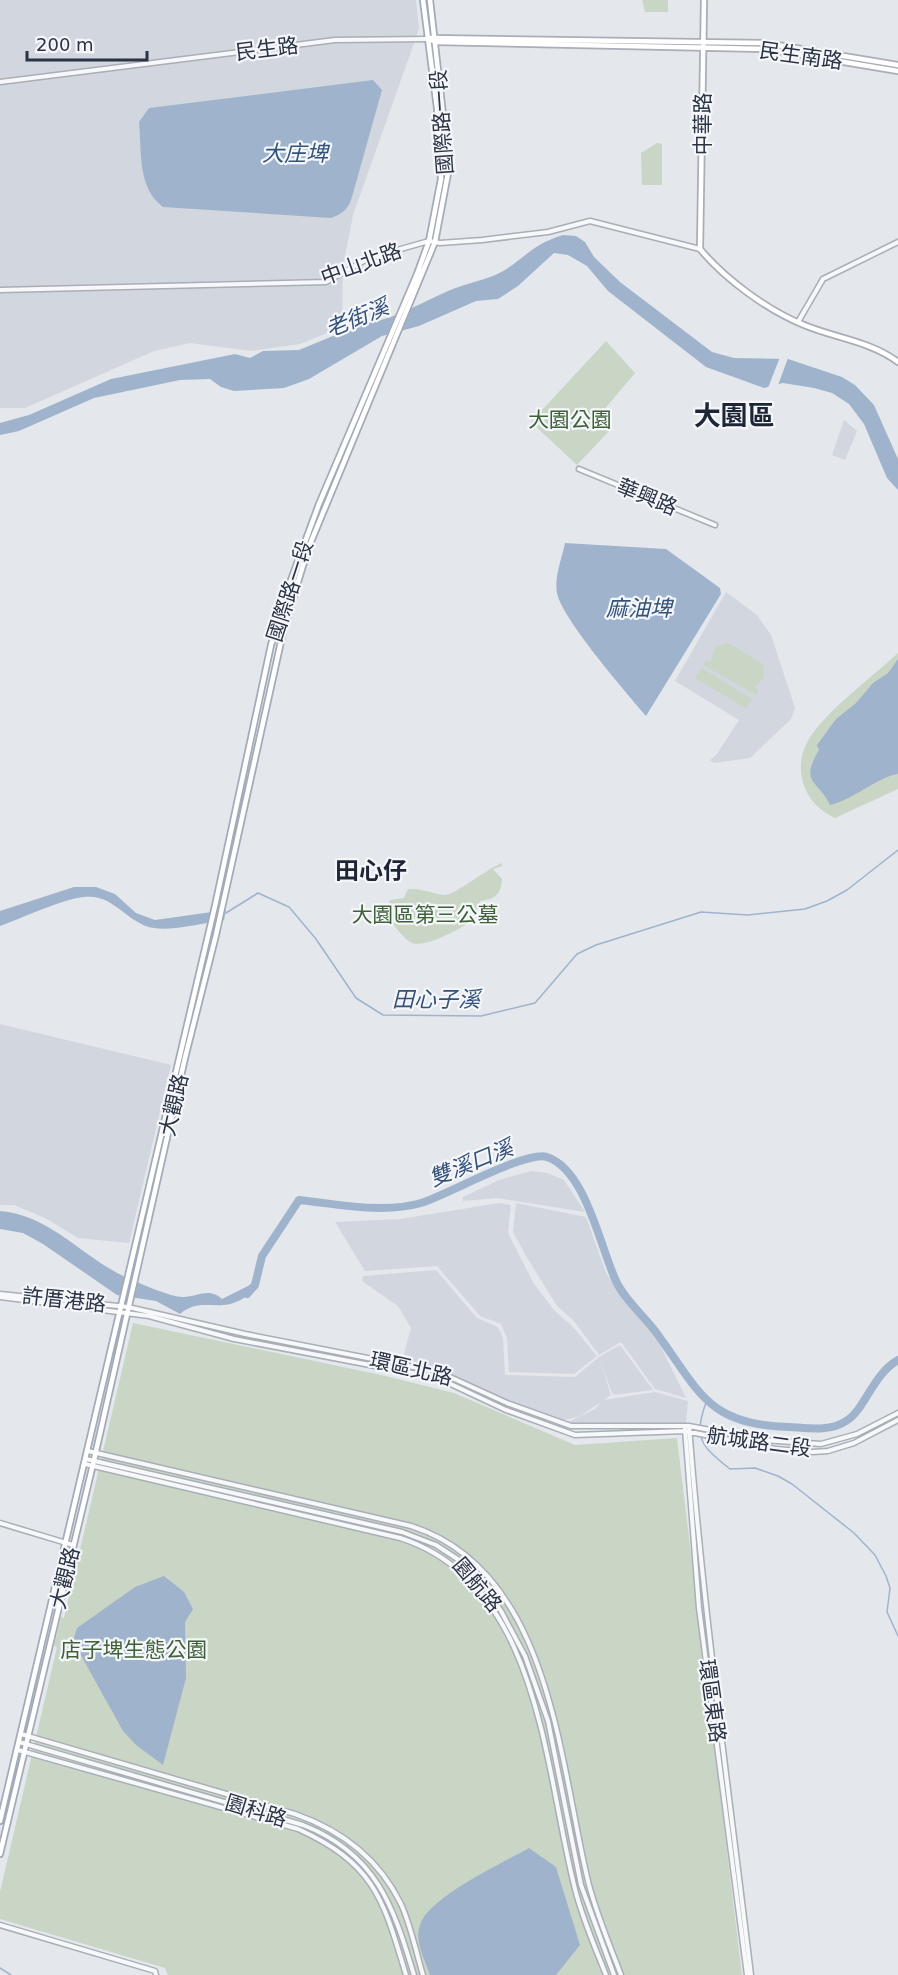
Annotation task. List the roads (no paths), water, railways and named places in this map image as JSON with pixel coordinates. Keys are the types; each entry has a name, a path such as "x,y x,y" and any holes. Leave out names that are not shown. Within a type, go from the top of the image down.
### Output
{"main road":[{"name":"國際路一段","path":"223,905 267,699 284,628 308,549 429,241 441,179 437,108 423,0"},
{"name":"國際路一段","path":"215,906 271,645 291,580 319,504 422,278 435,242 449,168 430,0"},
{"name":"中華路","path":"700,249 704,0"},
{"name":"民生路","path":"428,39 703,44"},
{"name":"民生南路","path":"703,44 765,43 898,65"},
{"name":"民生南路","path":"703,44 766,48 898,71"},
{"name":"中山北路","path":"700,249 745,288 798,322 879,350 898,362"},
{"path":"260,697 267,699"},
{"name":"大觀路","path":"133,1276 223,905"},
{"name":"大觀路","path":"133,1276 215,906"},
{"path":"125,1306 133,1276"},
{"name":"大觀路","path":"0,1821 125,1306"},
{"name":"大觀路","path":"0,1854 96,1453 125,1306"}],"street":[{"name":"民生路","path":"0,82 335,40 428,39"},
{"name":"中山北路","path":"0,290 326,282 369,258 429,241 482,240 548,232 590,221 700,249"},
{"path":"798,322 823,279 898,242"},
{"name":"華興路","path":"579,469 715,525"},
{"name":"許厝港路","path":"0,1296 125,1306"},
{"name":"環區北路","path":"125,1306 234,1339 438,1378 506,1410 574,1435 687,1429"},
{"name":"環區北路","path":"125,1306 246,1334 440,1372 507,1403 571,1426 687,1429"},
{"name":"航城路二段","path":"687,1429 699,1428 763,1440 821,1444 857,1434 898,1413"},
{"name":"航城路二段","path":"687,1429 700,1434 775,1449 828,1451 854,1443 898,1420"},
{"name":"環區東路","path":"687,1429 699,1608 747,1975"},
{"name":"環區東路","path":"687,1429 711,1657 752,1975"},
{"path":"88,1451 411,1526 439,1537 472,1560 507,1605 536,1661 557,1725 589,1886 621,1975"},
{"path":"86,1461 400,1538 431,1550 466,1576 505,1630 531,1692 541,1726 574,1888 606,1975"},
{"name":"園航路","path":"93,1463 402,1532 436,1545 462,1562 482,1583 501,1611 525,1656 548,1721 581,1885 614,1975"},
{"path":"0,1523 74,1545"},
{"path":"21,1734 295,1814 333,1828 361,1851 388,1882 401,1905 423,1975"},
{"name":"園科路","path":"19,1742 303,1825 331,1837 365,1866 384,1890 397,1918 414,1975"},
{"path":"18,1750 298,1829 329,1844 353,1862 377,1892 387,1911 406,1975"},
{"path":"0,1925 155,1971 156,1975"}],"water":[{"name":"大庄埤","path":"373,80 382,90 350,201 345,210 331,218 163,207 149,190 142,169 139,122 149,108"},
{"path":"563,235 576,236 585,242 594,257 620,282 712,352 734,358 788,359 842,377 855,385 874,405 898,459 898,490 887,478 864,424 849,404 832,393 814,388 783,383 764,388 706,367 608,291 587,266 568,255 554,253 518,286 498,299 476,301 419,326 382,336 309,379 284,388 234,391 221,387 210,379 180,380 94,398 19,431 0,435 0,423 29,415 111,379 235,354 250,358 263,351 299,350 333,336 348,333 359,323 393,316 448,291 505,270 538,246"},
{"name":"麻油埤","path":"565,543 666,549 720,588 721,594 646,716 582,637 561,605 557,593 557,581"},
{"path":"898,659 898,774 882,779 847,799 830,805 811,775 813,761 819,750 817,745 836,719 856,703 873,683 888,673"},
{"path":"74,887 96,887 115,894 136,913 155,920 226,910 224,920 161,929 136,921 104,900 84,897 54,905 0,926 0,911"},
{"path":"0,1211 19,1214 36,1221 52,1229 113,1271 171,1295 188,1297 207,1293 217,1295 222,1299 252,1284 255,1289 233,1303 198,1306 189,1308 180,1314 156,1301 117,1295 43,1244 23,1233 0,1229"},
{"name":"店子埤生態公園","path":"164,1576 184,1592 193,1609 185,1622 186,1678 163,1765 136,1745 123,1731 73,1641 77,1628 135,1587"},
{"path":"529,1848 556,1867 580,1945 556,1975 430,1975 418,1938 420,1925 426,1914 451,1892"}],"waterway":[{"name":"田心子溪","path":"226,913 258,893 289,907 316,939 356,998 383,1015 481,1016 535,1003 577,954 596,945 701,912 748,915 805,909 847,890 898,850"},
{"name":"雙溪口溪","path":"247,1294 255,1285 262,1256 299,1200 376,1208 406,1206 421,1203 505,1166 523,1160 547,1157 561,1165 582,1193 616,1281 624,1294 655,1331 695,1387 722,1411 761,1425 833,1427 853,1416 882,1374 898,1360"},
{"path":"706,1403 700,1434 713,1454 730,1469 755,1468 792,1484 854,1533 875,1555 890,1588 887,1612 898,1636"},
{"path":"0,1968 11,1975"}],"district":[{"name":"大園區","path":"734,415"},
{"name":"田心仔","path":"371,871"}],"water label":[{"name":"老街溪","path":"357,318"}],"park label":[{"name":"大園公園","path":"570,420"},
{"name":"大園區第三公墓","path":"425,915"}]}
